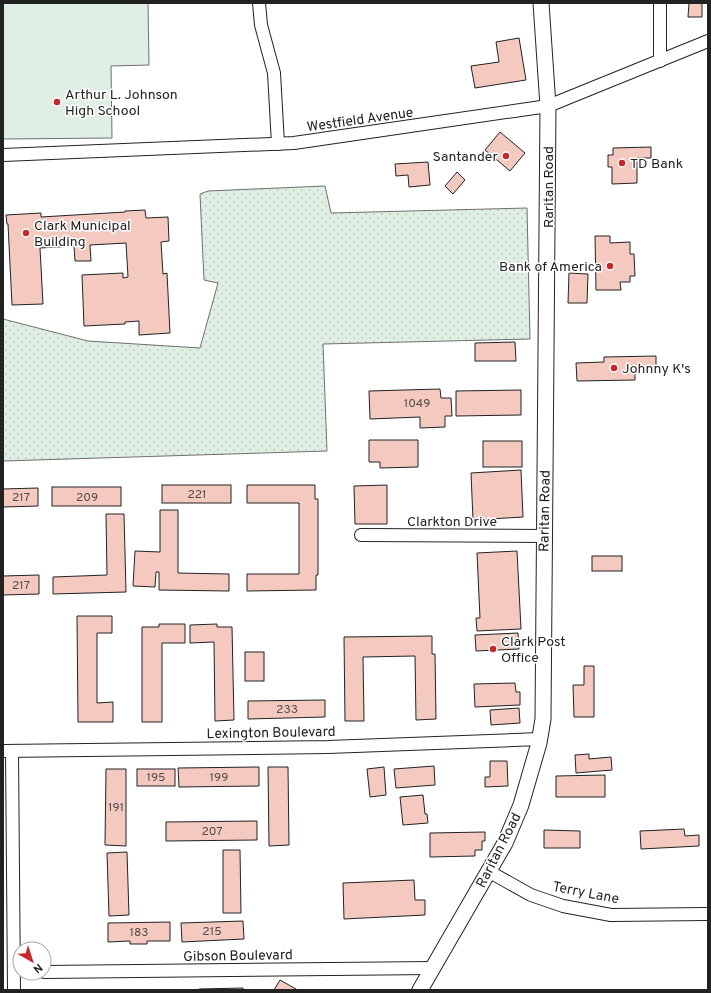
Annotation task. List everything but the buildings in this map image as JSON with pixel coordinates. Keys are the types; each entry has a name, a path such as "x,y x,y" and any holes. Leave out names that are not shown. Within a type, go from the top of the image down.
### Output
{"main road":[{"name":"Raritan Road","path":"420,990 505,843 521,805 540,740 543,719 548,106 541,3"}],"street":[{"path":"258,3 261,25 274,73 278,144"},
{"path":"660,3 660,61"},
{"name":"Westfield Avenue","path":"3,155 301,142 548,106 708,41"},
{"name":"Clarkton Drive","path":"361,536 544,536"},
{"name":"Lexington Boulevard","path":"8,751 328,747 540,740"},
{"path":"8,751 12,972"},
{"name":"Terry Lane","path":"488,871 531,895 563,906 597,913 611,915 708,914"},
{"name":"Gibson Boulevard","path":"52,972 433,968"}],"green space":[{"name":"Arthur L. Johnson High School","path":"3,3 148,3 149,65 111,66 112,138 3,139"},
{"path":"325,186 331,213 527,208 530,339 323,344 327,451 3,461 3,319 88,341 200,348 218,283 204,280 200,194 208,191"}],"place":[{"name":"Arthur L. Johnson High School","path":"57,102"},
{"name":"Santander","path":"506,156"},
{"name":"TD Bank","path":"622,163"},
{"name":"Clark Municipal Building","path":"26,233"},
{"name":"Bank of America","path":"610,266"},
{"name":"Johnny K's","path":"614,368"},
{"name":"Clark Post Office","path":"493,649"}]}
